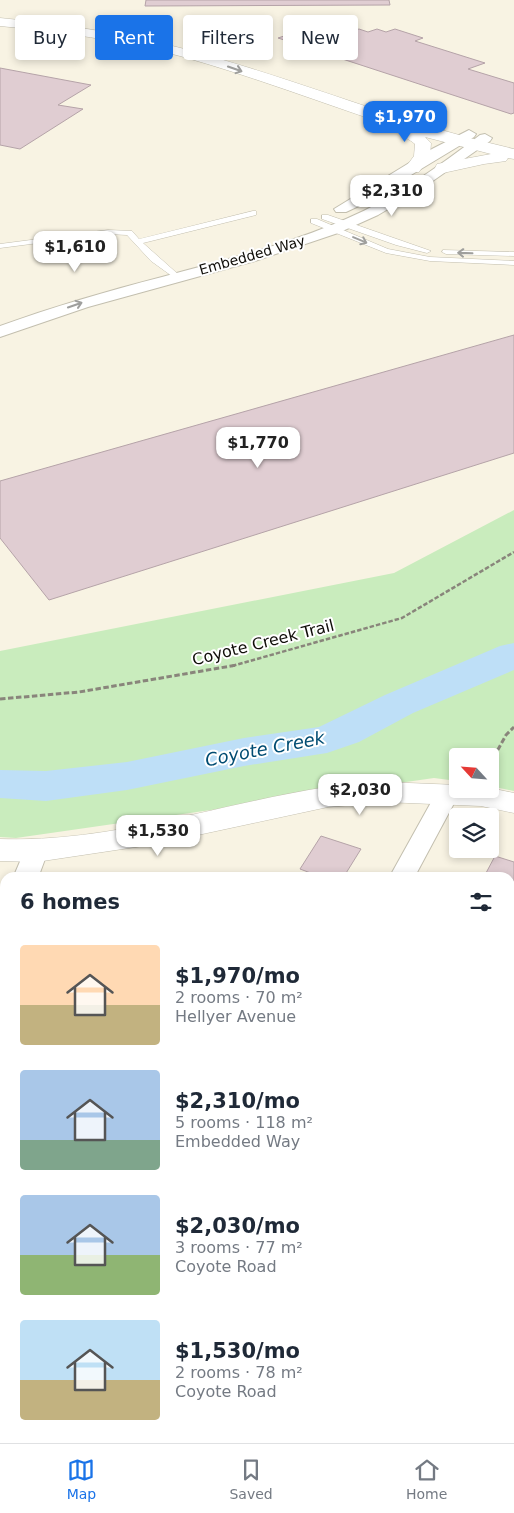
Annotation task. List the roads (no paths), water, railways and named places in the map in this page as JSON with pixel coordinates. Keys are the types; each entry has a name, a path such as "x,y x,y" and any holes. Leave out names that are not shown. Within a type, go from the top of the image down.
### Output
{"main road":[{"path":"0,14 40,18 95,29"},
{"path":"0,22 44,25 95,32"},
{"path":"173,45 231,56 514,154"},
{"path":"173,48 387,121 471,140 514,144"},
{"path":"387,121 412,133 423,143 422,156 413,168"},
{"path":"443,168 484,159 514,158"},
{"path":"0,850 30,864 270,808 328,797 384,792 447,794 481,796 514,803"}],"street":[{"name":"Embedded Way","path":"324,224 383,206 443,168 471,140"},
{"name":"Embedded Way","path":"0,332 86,301 265,253 324,224 413,168 471,140"},
{"name":"Embedded Way","path":"238,246 257,240"},
{"name":"Embedded Way","path":"144,270 181,261"},
{"path":"404,872 447,794"}],"lane":[{"path":"138,242 253,213"},
{"path":"324,224 423,250 514,254"},
{"path":"324,224 386,251 430,259 514,263"},
{"path":"0,246 108,232 129,233 162,266 176,277"},
{"path":"386,251 399,244"}],"waterway":[{"name":"Coyote Creek","path":"0,784 46,786 127,776 244,752 327,739 399,704 514,655"}]}
